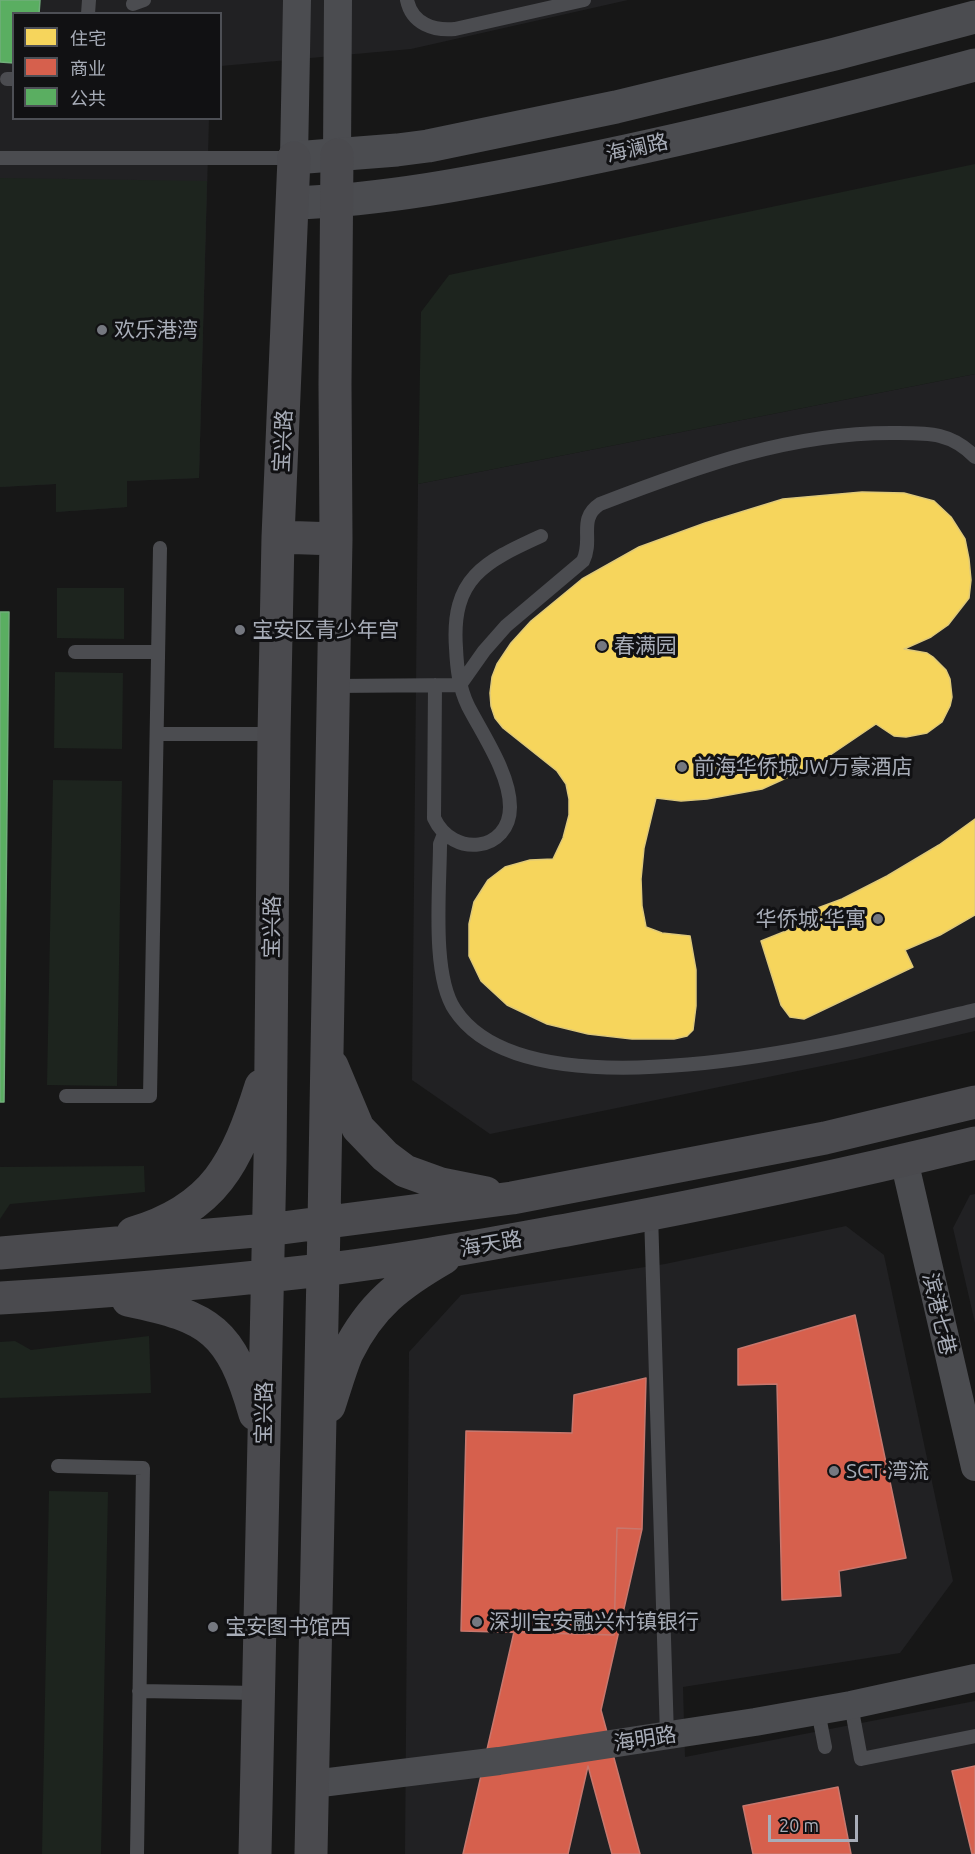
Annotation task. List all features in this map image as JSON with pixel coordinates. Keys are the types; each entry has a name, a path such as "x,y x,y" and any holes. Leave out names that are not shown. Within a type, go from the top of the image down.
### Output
{"main road":[{"path":"311,1854 336,539 337,155"},
{"name":"宝兴路","path":"255,1854 271,1056 278,537 294,158"},
{"path":"278,537 336,539"},
{"path":"327,1054 358,1128 385,1156 405,1171 441,1184 512,1198"},
{"path":"90,1246 158,1226 196,1202 221,1179 236,1155 249,1126 271,1056"},
{"name":"海天路","path":"0,1253 267,1230 512,1198 825,1138 975,1102"},
{"name":"海天路","path":"0,1298 267,1276 458,1250 651,1214 975,1143"},
{"path":"319,1436 347,1355 364,1322 373,1310 415,1274 458,1250"},
{"path":"94,1292 171,1309 198,1321 214,1332 227,1346 245,1379 263,1440"}],"street":[{"name":"宝兴路","path":"294,158 297,0"},
{"path":"337,155 338,0"},
{"path":"294,158 428,146 616,107 835,54 975,17"},
{"name":"海澜路","path":"293,203 336,202 437,190 613,154 875,92 975,65"},
{"name":"滨港七巷","path":"904,1160 975,1467"},
{"name":"海明路","path":"313,1784 381,1777 667,1736 851,1705 975,1678"}],"lane":[{"path":"407,0 412,12 424,24 444,30 584,0"},
{"path":"0,158 294,158"},
{"path":"460,685 484,651 506,626 584,561 588,553 589,516 592,510 600,504 663,480 761,448 826,436 928,433 950,438 975,457"},
{"path":"435,685 434,818 444,834 451,840 469,846 487,842 503,830 510,813 509,799 500,769 460,685 454,630 458,607 464,590 477,573 493,559 541,536"},
{"path":"66,1096 150,1096 160,548"},
{"path":"75,652 158,652"},
{"path":"333,686 460,685"},
{"path":"157,734 274,735"},
{"path":"444,834 440,844 440,951 443,984 454,1009 471,1029 497,1045 514,1051 534,1057 594,1066 659,1068 813,1046 975,1010"},
{"path":"651,1214 667,1736"},
{"path":"58,1466 143,1468 136,1854"},
{"path":"139,1691 258,1693"},
{"path":"851,1705 861,1759 975,1736"},
{"path":"818,1711 825,1747"}],"shaded area":[{"name":"欢乐港湾","path":"0,0 628,0 411,49 222,66 222,12 12,12 12,120 209,120 199,478 127,481 127,507 56,512 56,484 0,487"},
{"path":"975,164 975,374 418,484 421,312 449,275"},
{"name":"欢乐港湾","path":"0,178 207,181 199,478 127,481 127,507 56,512 56,484 0,487"},
{"path":"975,374 975,1031 856,1059 490,1134 412,1080 418,484"},
{"path":"57,588 124,588 124,639 57,638"},
{"path":"55,672 123,673 122,749 54,748"},
{"path":"53,780 122,781 117,1086 47,1085"},
{"path":"144,1166 145,1192 10,1204 0,1219 0,1167"},
{"path":"975,1194 975,1323 953,1228 970,1195"},
{"path":"846,1226 884,1255 953,1581 900,1653 683,1687 685,1757 975,1701 975,1854 405,1854 409,1352 461,1295 665,1264"},
{"path":"149,1336 151,1393 0,1398 0,1342 15,1341 31,1350"},
{"path":"49,1491 108,1492 101,1854 42,1854"}],"building: 住宅":[{"name":"前海华侨城JW万豪酒店","path":"862,492 904,493 934,501 951,517 965,539 971,580 969,598 948,625 931,637 904,649 927,653 946,670 950,679 952,697 942,722 927,733 906,737 894,736 876,724 817,764 762,789 707,799 681,801 656,798 644,848 641,879 642,906 646,927 662,933 690,936 696,970 696,1006 693,1030 687,1036 674,1039 632,1039 588,1034 547,1024 507,1005 481,981 469,956 469,924 474,902 488,880 505,867 530,860 553,859 563,838 569,815 566,784 557,771 503,728 495,718 490,693 492,677 497,664 511,643 531,621 582,579 639,547 705,523 783,499"},
{"name":"华侨城·华寓","path":"975,819 975,915 940,935 905,950 913,967 804,1019 790,1017 781,1005 761,941 791,929 788,919 842,899 887,876 939,845"}],"building: 商业":[{"name":"SCT·湾流","path":"855,1315 906,1558 839,1571 841,1596 782,1600 777,1384 738,1385 738,1349"},
{"path":"646,1378 642,1529 617,1528 614,1635 461,1631 466,1431 572,1433 574,1395"},
{"path":"617,1528 642,1529 601,1710 640,1854 612,1854 588,1766 568,1854 463,1854 514,1632 614,1635"},
{"path":"975,1766 975,1854 972,1854 952,1771"},
{"path":"838,1787 851,1854 753,1854 743,1806"}],"building: 公共":[{"path":"0,0 40,0 39,12 12,12 12,63 0,62"},
{"path":"0,612 9,612 4,1102 0,1102"}],"place":[{"name":"欢乐港湾","path":"102,330"},
{"name":"宝安区青少年宫","path":"240,630"},
{"name":"春满园","path":"602,646"},
{"name":"前海华侨城JW万豪酒店","path":"682,767"},
{"name":"华侨城·华寓","path":"878,919"},
{"name":"SCT·湾流","path":"834,1471"},
{"name":"深圳宝安融兴村镇银行","path":"477,1622"},
{"name":"宝安图书馆西","path":"213,1627"}]}
